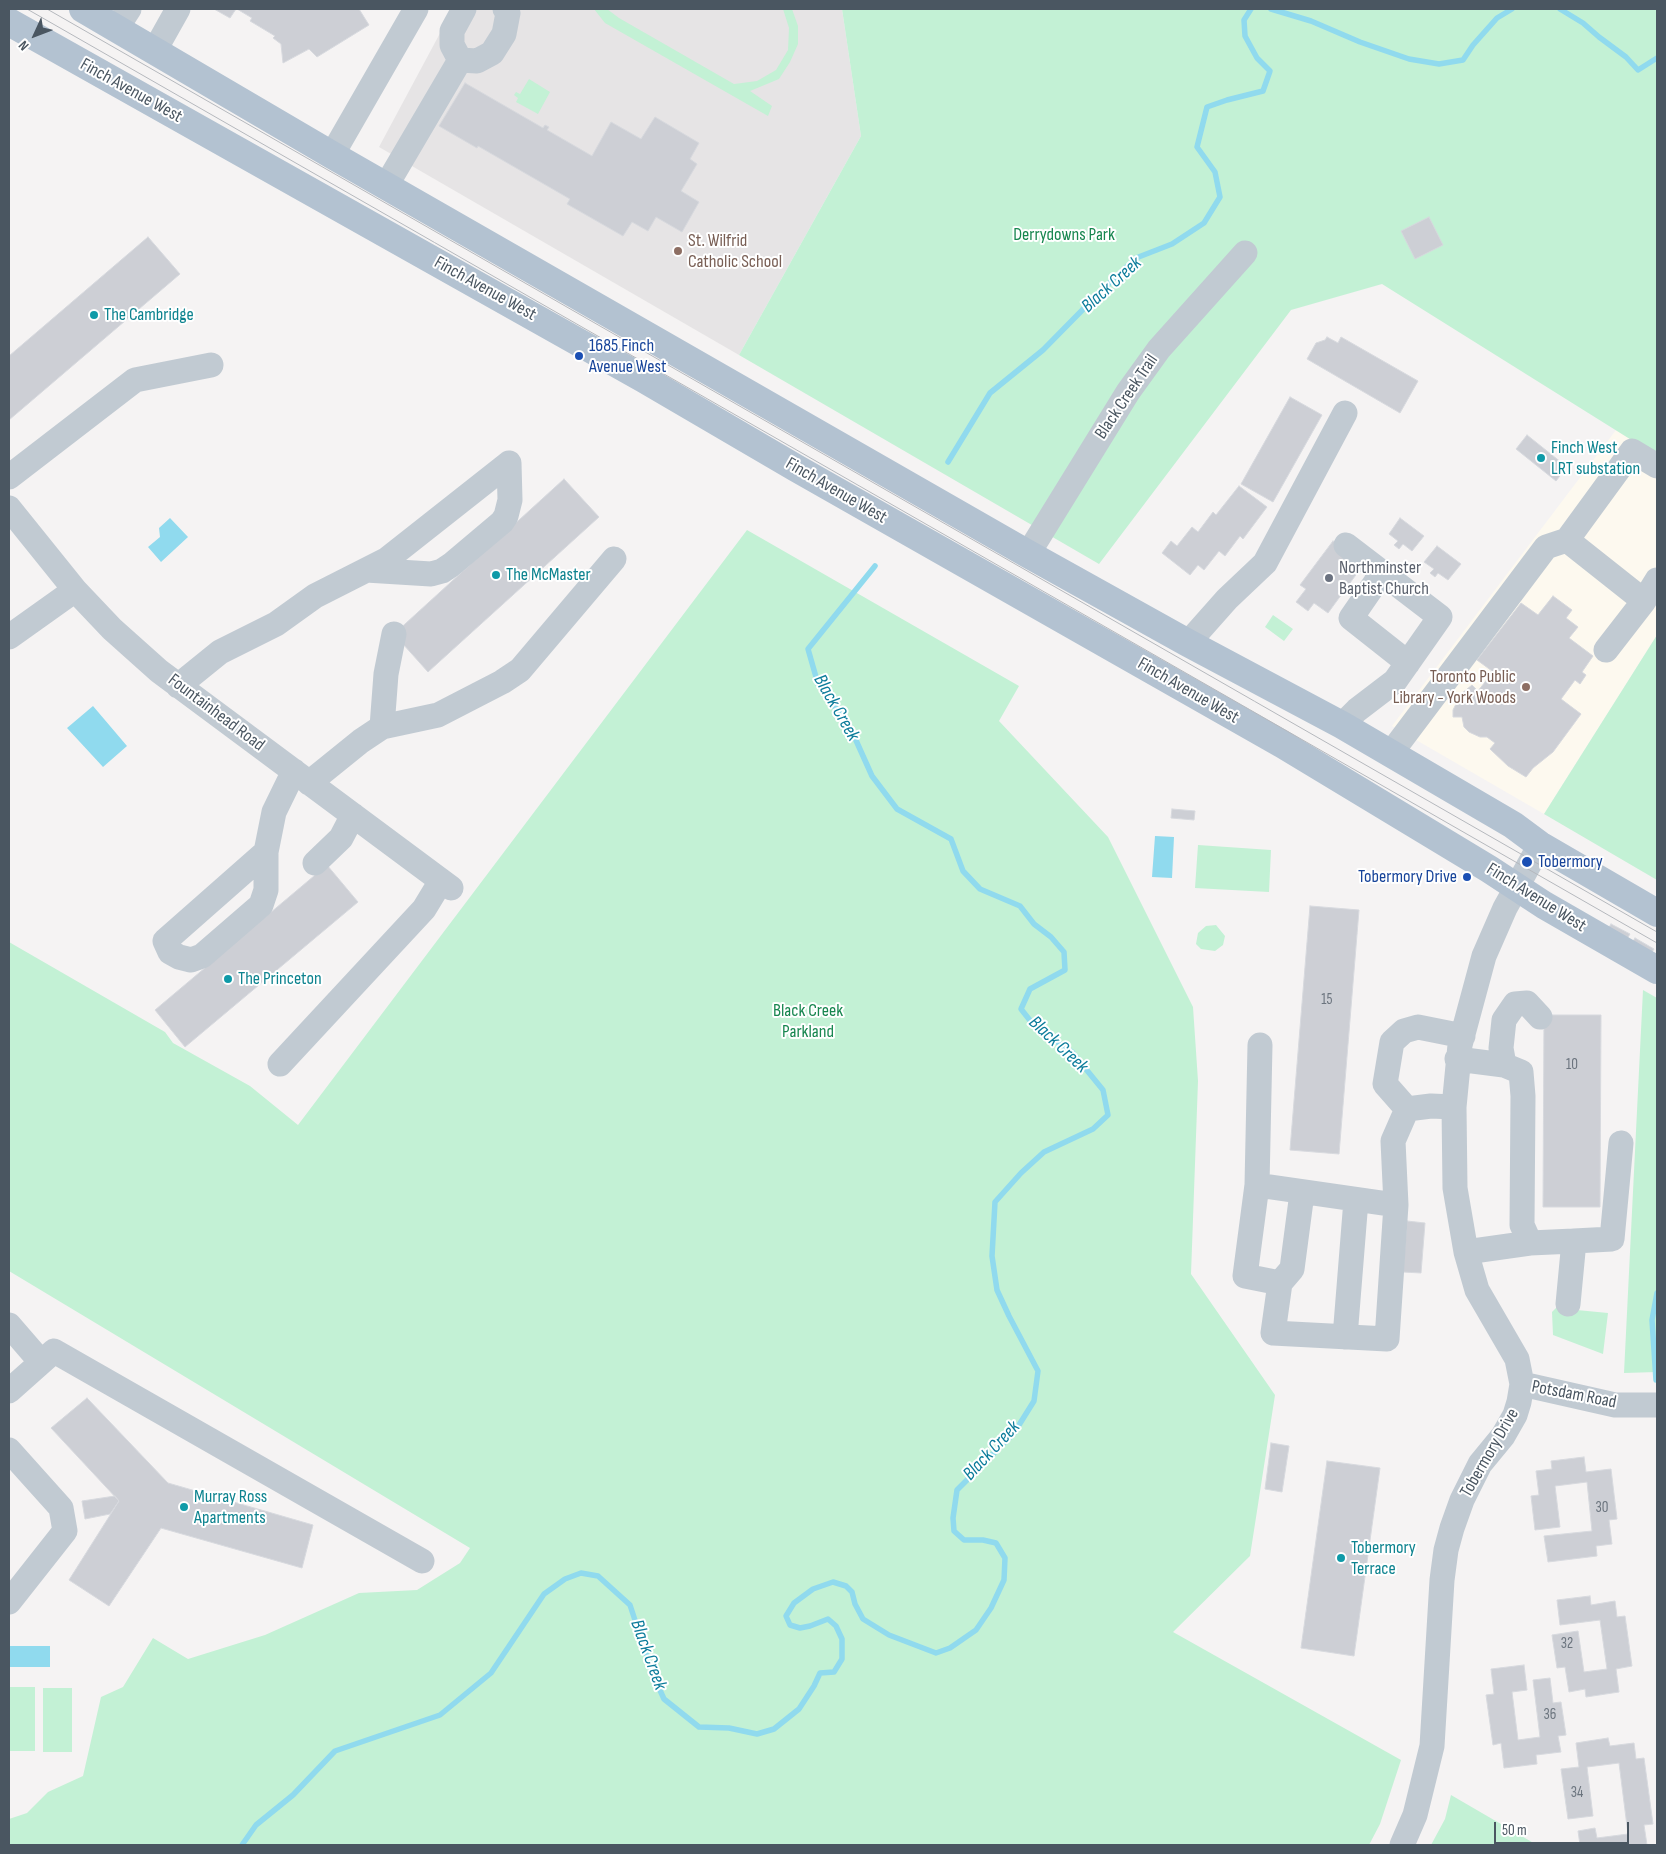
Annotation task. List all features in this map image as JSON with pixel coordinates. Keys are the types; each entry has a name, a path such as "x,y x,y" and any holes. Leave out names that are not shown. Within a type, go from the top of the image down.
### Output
{"main road":[{"path":"84,9 122,19 154,50 332,155 1028,554 1188,644 1342,724 1513,826 1540,845 1657,913"},
{"name":"Finch Avenue West","path":"9,22 644,379 796,468 1273,739 1489,869 1552,910 1657,970"}],"street":[{"path":"154,50 178,9"},
{"path":"332,155 416,9"},
{"path":"460,60 452,45 452,31 464,9"},
{"path":"460,60 477,62 492,53 504,34 508,13 505,9"},
{"path":"386,186 460,60"},
{"name":"Black Creek Trail","path":"1028,554 1128,392 1159,349 1245,253"},
{"path":"9,477 135,380 211,365"},
{"path":"1188,644 1227,599 1265,563 1345,413"},
{"path":"1391,753 1546,547 1567,540 1632,451 1657,466"},
{"path":"178,686 220,652 268,629 315,596 365,570 386,560 509,463 510,500 506,516 502,522 451,565 442,571 431,574 365,570"},
{"name":"Fountainhead Road","path":"9,508 75,590 112,629 178,686 446,884 280,1064"},
{"path":"1567,540 1644,601"},
{"path":"1342,724 1356,710 1395,681 1440,617 1346,545"},
{"path":"266,852 274,812 302,777 382,727 438,715 520,670 614,559"},
{"path":"1382,573 1351,618 1408,663"},
{"path":"1606,650 1644,601 1657,580"},
{"path":"9,637 75,590"},
{"path":"382,727 386,674 394,634"},
{"path":"315,863 341,838 353,815"},
{"name":"Tobermory Drive","path":"1402,1845 1415,1815 1431,1752 1442,1580 1446,1550 1462,1500 1480,1464 1503,1436 1515,1415 1522,1384 1517,1359 1477,1290 1466,1252 1455,1188 1454,1107 1460,1048 1484,956 1516,887 1540,845"},
{"path":"1504,1065 1501,1048 1504,1020 1515,1004 1527,1003 1540,1018"},
{"path":"1407,1109 1386,1084 1392,1042 1404,1031 1418,1027 1460,1048 1520,1072 1523,1096 1522,1225 1530,1243"},
{"path":"1260,1045 1257,1185 1245,1276 1280,1284"},
{"path":"1407,1109 1431,1106 1454,1107"},
{"path":"1302,1193 1292,1269 1280,1284 1273,1333 1387,1339 1396,1205 1392,1141 1407,1109"},
{"path":"1466,1252 1530,1243 1612,1239 1621,1143"},
{"path":"1257,1185 1302,1193 1396,1205"},
{"path":"1345,1337 1356,1200"},
{"path":"1568,1304 1574,1241"},
{"path":"9,1325 41,1362"},
{"path":"9,1391 54,1351 422,1561"},
{"name":"Potsdam Road","path":"1522,1384 1615,1405 1657,1405"},
{"path":"9,1450 61,1508 65,1531 9,1602"}],"shaded area":[{"name":"St. Wilfrid Catholic School","path":"453,9 842,9 861,136 739,355 379,147"},
{"path":"1616,430 1657,456 1657,635 1544,814 1392,726"}],"green space":[{"path":"594,9 607,9 619,18 734,84 757,81 776,70 788,50 789,28 783,9 792,9 798,26 798,44 790,62 779,79 750,91 772,106 768,116 605,23"},
{"name":"Derrydowns Park","path":"842,9 1657,9 1657,456 1382,284 1291,310 1099,564 739,355 861,136"},
{"path":"529,79 550,92 538,114 516,102 518,98 514,95 516,92 520,94"},
{"name":"Black Creek Parkland","path":"747,530 1019,686 999,721 1108,837 1193,1007 1198,1081 1191,1274 1275,1395 1250,1556 1173,1632 1401,1760 1380,1824 1369,1845 9,1845 9,1819 27,1813 48,1792 83,1776 101,1697 123,1687 153,1638 188,1659 265,1635 359,1593 417,1590 460,1563 470,1548 9,1271 9,942 165,1032 173,1043 250,1086 298,1125"},
{"path":"1273,615 1293,629 1284,641 1265,627"},
{"path":"1657,635 1657,880 1544,814"},
{"path":"1198,845 1271,850 1269,892 1195,888"},
{"path":"1216,925 1225,936 1223,945 1215,951 1201,949 1196,944 1198,933 1206,926"},
{"path":"1643,990 1657,998 1657,1372 1624,1373"},
{"path":"1556,1308 1608,1313 1603,1354 1553,1335 1552,1312"},
{"path":"9,1687 35,1687 35,1751 9,1751"},
{"path":"43,1688 72,1688 72,1752 43,1752"},
{"path":"1451,1795 1537,1845 1431,1845 1445,1819"}],"water":[{"path":"170,518 188,537 161,562 148,547 160,537 159,528"},
{"path":"93,706 127,746 103,767 67,728"},
{"path":"1155,836 1174,837 1172,878 1152,877"},
{"path":"9,1646 50,1646 50,1667 9,1667"}],"building":[{"path":"214,9 236,9 230,18"},
{"path":"237,9 359,9 369,25 317,57 309,49 283,63 281,44 273,38 275,36 250,21 252,18"},
{"path":"465,83 543,128 545,125 549,127 547,130 592,156 611,122 641,139 655,117 699,143 690,159 697,164 681,191 699,202 682,232 656,217 648,231 632,222 623,236 567,204 570,199 478,146 477,148 439,126"},
{"path":"1429,217 1443,245 1415,259 1401,231"},
{"name":"The Cambridge","path":"148,237 180,274 9,420 9,356"},
{"path":"1327,337 1338,343 1341,337 1418,381 1400,413 1307,359 1316,343 1325,340"},
{"path":"1290,397 1322,415 1273,502 1241,484"},
{"name":"Finch West LRT substation","path":"1527,435 1567,467 1556,481 1516,449"},
{"name":"The McMaster","path":"564,479 599,517 428,672 394,634"},
{"path":"1239,486 1267,507 1243,539 1240,536 1225,556 1219,551 1204,570 1198,565 1190,575 1162,553 1171,541 1177,546 1192,527 1198,532 1213,512 1216,515"},
{"path":"1400,518 1424,536 1412,551 1403,544 1399,549 1394,545 1398,541 1389,534"},
{"name":"Northminster Baptist Church","path":"1333,541 1347,558 1344,562 1358,572 1328,613 1314,603 1308,611 1296,602 1306,589 1300,585"},
{"path":"1437,546 1461,564 1448,580 1438,573 1435,577 1430,573 1434,569 1424,562"},
{"name":"Toronto Public Library - York Woods","path":"1553,596 1572,610 1566,618 1578,627 1569,638 1593,656 1582,672 1586,675 1580,684 1575,680 1561,699 1581,714 1553,752 1533,768 1526,777 1508,766 1490,749 1495,743 1487,737 1480,737 1469,732 1464,727 1462,717 1453,717 1453,710 1461,694 1472,685 1478,691 1492,673 1490,672 1492,671 1477,660 1521,603 1538,615"},
{"path":"1172,809 1195,811 1194,820 1171,818"},
{"name":"The Princeton","path":"327,865 358,902 185,1047 155,1010"},
{"path":"1310,906 1359,910 1339,1154 1290,1150"},
{"path":"1611,924 1630,934 1627,939 1608,929"},
{"path":"1635,938 1654,949 1651,954 1632,943"},
{"path":"1544,1015 1601,1015 1600,1207 1543,1207"},
{"path":"1407,1221 1425,1223 1421,1273 1403,1272"},
{"name":"Murray Ross Apartments","path":"87,1398 168,1483 313,1525 302,1568 161,1528 109,1606 69,1580 119,1501 51,1428"},
{"path":"1271,1443 1289,1446 1282,1492 1265,1489"},
{"path":"1584,1457 1586,1472 1611,1469 1617,1519 1609,1520 1612,1544 1596,1546 1597,1556 1548,1562 1544,1536 1592,1531 1587,1482 1555,1486 1560,1527 1535,1530 1531,1496 1539,1495 1536,1471 1552,1469 1551,1461"},
{"name":"Tobermory Terrace","path":"1327,1461 1380,1468 1354,1656 1301,1648"},
{"path":"115,1496 119,1501 110,1514 85,1519 82,1501"},
{"path":"1590,1596 1591,1605 1615,1601 1617,1617 1625,1616 1632,1666 1616,1669 1619,1692 1586,1697 1585,1689 1569,1692 1565,1667 1557,1668 1552,1635 1578,1631 1584,1672 1607,1669 1600,1620 1560,1625 1557,1600"},
{"path":"1524,1665 1527,1690 1512,1692 1518,1740 1540,1737 1533,1680 1550,1678 1553,1703 1561,1702 1566,1735 1558,1736 1561,1752 1536,1755 1537,1764 1504,1768 1501,1743 1493,1745 1486,1695 1494,1694 1491,1669"},
{"path":"1608,1738 1610,1746 1634,1743 1636,1759 1644,1758 1653,1824 1644,1825 1647,1845 1580,1845 1578,1831 1595,1828 1597,1838 1628,1834 1619,1763 1587,1767 1593,1816 1568,1819 1561,1769 1579,1767 1576,1743"}],"waterway":[{"name":"Black Creek","path":"948,462 990,393 1043,350 1136,258 1172,244 1204,223 1220,197 1215,172 1197,147 1207,107 1263,91 1270,71 1257,58 1245,36 1244,20 1251,9"},
{"name":"Black Creek","path":"1271,9 1311,21 1360,42 1409,59 1439,64 1463,60 1473,45 1497,18 1512,9"},
{"name":"Black Creek","path":"1560,9 1583,23 1626,57 1638,70 1657,58"},
{"name":"Black Creek","path":"242,1845 256,1825 293,1795 335,1751 440,1715 491,1673 544,1594 565,1579 581,1573 598,1576 630,1605 653,1675 664,1699 699,1727 729,1728 757,1734 774,1729 799,1709 820,1673 834,1672 842,1659 842,1639 836,1626 828,1619 800,1628 790,1625 786,1616 794,1603 813,1589 833,1582 846,1586 852,1592 855,1604 863,1619 889,1635 936,1653 950,1648 976,1630 991,1608 1004,1580 1005,1558 996,1543 983,1540 964,1540 954,1531 953,1518 957,1490 1014,1433 1034,1401 1038,1371 997,1290 992,1256 995,1202 1021,1173 1044,1152 1093,1129 1108,1115 1103,1090 1072,1052 1036,1028 1021,1009 1030,989 1065,970 1064,952 1051,937 1034,924 1020,906 980,889 963,871 951,839 897,809 872,776 850,727 818,684 808,649 875,566"},
{"path":"1656,1380 1652,1320 1657,1293"}],"tram line":[{"path":"27,9 1657,943"},
{"path":"47,9 1657,932"}],"place":[{"name":"St. Wilfrid Catholic School","path":"678,251"},
{"name":"The Cambridge","path":"94,315"},
{"name":"1685 Finch Avenue West","path":"579,356"},
{"name":"Finch West LRT substation","path":"1541,458"},
{"name":"The McMaster","path":"496,575"},
{"name":"Northminster Baptist Church","path":"1329,578"},
{"name":"Toronto Public Library - York Woods","path":"1526,687"},
{"name":"Tobermory","path":"1527,862"},
{"name":"Tobermory Drive","path":"1467,877"},
{"name":"The Princeton","path":"228,979"},
{"name":"Murray Ross Apartments","path":"184,1507"},
{"name":"Tobermory Terrace","path":"1341,1558"}]}
